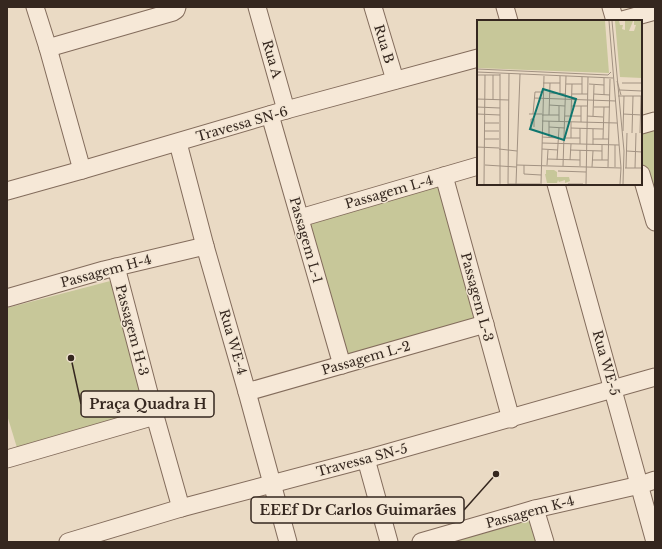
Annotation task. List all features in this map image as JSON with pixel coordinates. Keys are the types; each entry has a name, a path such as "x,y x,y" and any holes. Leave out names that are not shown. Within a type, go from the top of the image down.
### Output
{"street":[{"path":"35,7 82,170"},
{"path":"48,48 173,12 177,7"},
{"name":"Rua A","path":"257,7 286,110"},
{"name":"Rua B","path":"373,7 395,80"},
{"path":"505,7 509,20"},
{"path":"612,7 615,20"},
{"path":"623,20 655,11"},
{"name":"Travessa SN-6","path":"7,191 178,143 286,110 477,58"},
{"name":"Passagem L-1","path":"270,115 342,364"},
{"path":"642,125 655,121"},
{"name":"Rua WE-4","path":"178,143 205,246 288,542"},
{"name":"Passagem L-4","path":"300,218 477,166"},
{"name":"Passagem L-3","path":"444,176 510,419"},
{"path":"642,177 655,222"},
{"name":"Rua WE-5","path":"556,185 614,390 647,482 655,542"},
{"name":"Passagem H-4","path":"7,298 116,267 205,246"},
{"name":"Passagem H-3","path":"116,267 181,508"},
{"name":"Passagem L-2","path":"247,392 485,324"},
{"name":"Travessa SN-5","path":"68,542 181,508 366,459 655,378"},
{"path":"7,459 155,416"},
{"path":"366,459 389,542"},
{"name":"Passagem K-4","path":"421,542 535,509 647,482"},
{"path":"535,509 545,542"}],"green space":[{"path":"655,121 655,222 642,177 642,125"},
{"path":"444,176 485,324 342,365 300,218"},
{"path":"114,280 146,408 138,417 18,451 7,415 7,308"},
{"path":"535,509 545,542 421,542"}],"place":[{"name":"Praça Quadra H","path":"71,358"},
{"name":"EEEf Dr Carlos Guimarães","path":"496,474"}]}
